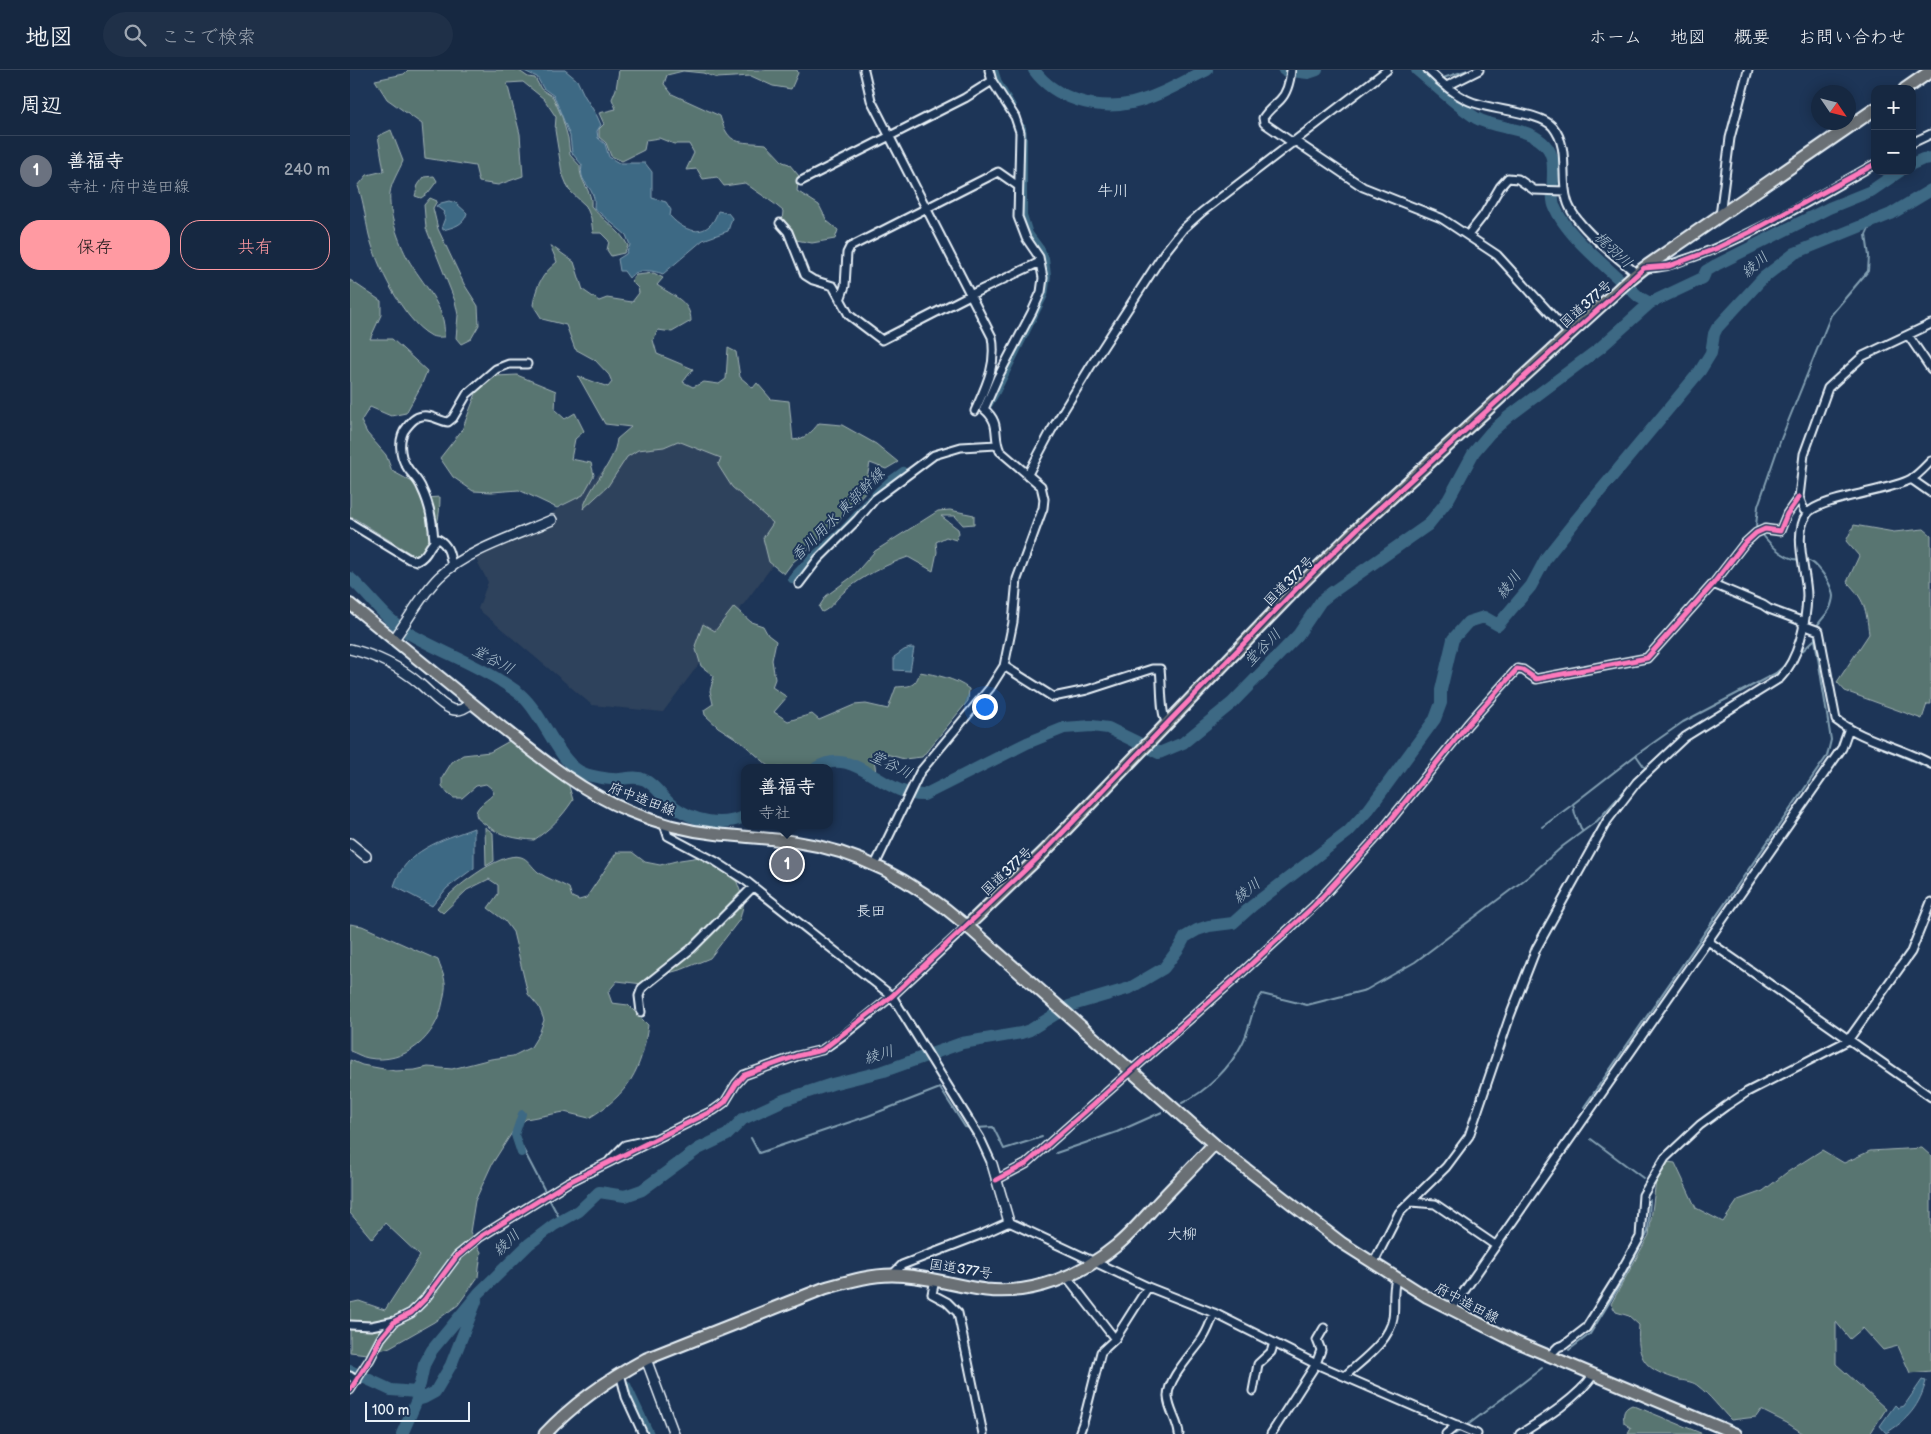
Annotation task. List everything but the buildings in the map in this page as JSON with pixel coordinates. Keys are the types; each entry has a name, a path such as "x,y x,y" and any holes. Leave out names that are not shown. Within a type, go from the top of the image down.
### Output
{"highway":[{"path":"1911,85 1931,71"},
{"name":"国道377号","path":"967,926 1044,852 1167,722 1360,526 1621,288 1637,274 1871,112"},
{"path":"967,926 1214,1144"},
{"name":"国道377号","path":"545,1434 585,1398 620,1373 646,1359 825,1288 852,1280 892,1275 935,1280 988,1290 1006,1290 1035,1287 1067,1277 1094,1262 1118,1244 1214,1144"}],"main road":[{"name":"府中造田線","path":"350,604 396,637 472,703 556,770 582,788 628,811 664,824 717,834 810,844 844,853 875,865 930,897 967,926"},
{"name":"府中造田線","path":"1214,1144 1311,1220 1373,1264 1451,1310 1495,1333 1736,1434"}],"street":[{"path":"864,70 871,100 992,337 994,350 989,382 975,411"},
{"path":"875,865 920,772 990,688 1004,666 1013,622 1017,579 1043,508 1042,486 1027,476 1000,451 997,445 997,431 992,416 984,410 998,377 1041,292 1043,278 1039,257 1026,238 1018,217 1020,132 1015,117 992,81 989,70"},
{"path":"1291,70 1290,81 1281,100 1269,109 1263,118 1264,123 1363,187 1441,218 1468,235 1497,255 1570,334"},
{"path":"1027,476 1108,339 1164,253 1182,230 1202,212 1387,70"},
{"path":"1428,70 1467,100 1497,110 1543,118 1553,126 1562,143 1563,192 1569,206 1580,223 1637,274 1669,266 1715,249 1758,228 1871,166"},
{"path":"1447,86 1479,70"},
{"path":"1720,217 1730,138 1748,70"},
{"path":"801,181 965,98 992,81"},
{"path":"1916,141 1931,134"},
{"path":"840,300 845,286 847,253 850,247 998,172 1018,186"},
{"path":"1468,235 1484,216 1500,187 1508,178 1518,179 1534,190 1563,192"},
{"path":"780,223 788,232 805,275 813,280 833,286 850,315 882,340 1040,262"},
{"path":"996,1180 1026,1164 1129,1068 1236,978 1314,906 1376,838 1468,724 1518,669 1524,670 1536,679 1647,658 1714,584 1733,557 1756,533 1765,529 1780,531 1799,497 1804,454 1828,388 1863,356 1931,324"},
{"path":"1908,335 1931,369"},
{"path":"350,523 409,559 417,561 424,558 434,541 433,522 422,487 406,466 401,453 401,439 404,430 412,420 422,416 431,416 448,422 453,418 467,394 496,369 509,364 527,364"},
{"path":"799,584 818,559 875,499 934,455 961,448 997,445"},
{"path":"1373,1264 1400,1213 1446,1167 1469,1136 1532,958 1607,821 1637,782 1685,737 1780,678 1787,671 1792,661 1803,624 1806,596 1800,542 1801,531 1808,512 1816,507 1868,490 1887,488 1911,479 1931,461"},
{"path":"1911,479 1931,493"},
{"path":"1799,497 1804,510 1808,512"},
{"path":"396,637 429,590 452,567 489,547 552,520"},
{"path":"434,541 438,539 444,542 449,552 452,567"},
{"path":"1714,584 1815,630 1836,720 1848,728 1888,746 1908,752 1931,764"},
{"path":"350,649 402,670 450,709 461,710 472,703"},
{"path":"1004,666 1053,698 1087,690 1152,669 1160,669 1164,720 1167,722"},
{"path":"1451,1310 1842,748 1848,728"},
{"path":"664,824 668,836 714,861 752,888 892,996 980,1138 992,1164 1009,1222 1148,1287 1214,1313 1316,1364 1477,1434"},
{"path":"350,843 366,856"},
{"path":"641,1012 639,996 642,988 691,949 752,888"},
{"path":"1549,1356 1558,1347 1564,1345 1586,1328 1616,1280 1640,1237 1643,1195 1665,1158 1700,1126 1747,1092 1849,1039 1911,952 1931,902"},
{"path":"350,1325 371,1326 395,1321 411,1313 457,1256 480,1237 567,1183 607,1164 625,1145 655,1140 714,1110 725,1102 744,1075 797,1056 822,1050 892,996 967,926"},
{"path":"1708,940 1931,1097"},
{"path":"1411,1202 1435,1204 1495,1245"},
{"path":"892,1275 902,1265 1009,1222"},
{"path":"1067,1277 1115,1340"},
{"path":"1345,1376 1373,1350 1390,1329 1394,1318 1393,1290 1396,1279"},
{"path":"935,1280 932,1294 947,1302 958,1313 983,1434"},
{"path":"1079,1434 1101,1352 1115,1340 1148,1287"},
{"path":"1179,1434 1169,1406 1170,1384 1203,1338 1214,1313"},
{"path":"350,1390 359,1378 381,1338 395,1321"},
{"path":"1271,1434 1316,1364 1321,1350 1317,1340 1324,1328"},
{"path":"1253,1391 1258,1364 1271,1352 1274,1343"},
{"path":"646,1359 674,1434"},
{"path":"620,1373 626,1397 643,1434"},
{"path":"1520,1434 1568,1400 1594,1374"},
{"path":"350,1376 359,1378"},
{"path":"1446,1434 1457,1425"}],"shaded area":[{"path":"522,70 565,70 577,80 597,116 601,125 597,131 598,138 605,144 609,157 619,163 645,163 652,172 652,198 666,202 671,210 670,216 683,227 690,230 703,230 714,220 718,211 728,213 732,218 728,231 703,240 663,274 640,271 629,278 624,271 620,271 618,259 626,254 630,245 626,235 594,208 594,197 583,179 582,165 572,153 570,136 554,96 543,88 537,77"},
{"path":"449,201 456,203 467,213 461,223 443,230 444,212 436,206"},
{"path":"679,438 721,455 781,521 776,561 663,712 592,705 478,609 488,582 476,559 490,540 533,525 569,502 623,451"},
{"path":"910,648 914,648 910,671 894,670 894,657"},
{"path":"474,828 474,868 447,888 432,906 394,886 399,874 416,855 438,842"},
{"path":"1922,1380 1926,1381 1917,1405 1901,1423 1886,1433 1880,1426 1895,1405 1898,1408 1904,1406"}],"green space":[{"path":"408,70 518,70 528,77 535,78 541,89 553,97 562,117 568,138 570,155 580,166 580,172 590,196 591,206 625,240 628,246 624,253 611,256 607,250 609,241 601,233 593,233 591,218 586,206 569,190 562,173 555,130 556,117 544,99 523,82 507,83 520,134 523,176 498,185 479,182 475,166 425,158 422,124 387,99 375,80 404,74"},
{"path":"619,70 797,70 798,73 791,89 773,86 751,76 717,78 703,73 683,71 667,75 664,84 672,94 720,116 723,126 731,138 742,142 766,144 783,162 789,164 799,176 797,191 819,205 827,221 838,230 835,239 812,243 796,240 782,221 783,211 745,183 724,186 717,177 703,179 697,169 686,170 694,153 689,144 674,144 659,138 646,140 644,150 622,161 611,156 606,143 599,137 599,129 604,124 599,113 616,109 612,99 616,89"},
{"path":"391,130 403,161 393,181 390,193 392,218 408,259 438,306 444,326 444,337 432,336 420,328 410,317 384,275 369,235 358,186 367,175 384,171 378,136"},
{"path":"434,176 437,181 428,193 421,198 415,196 418,185 424,177"},
{"path":"430,198 437,201 433,208 438,229 464,284 478,306 479,325 471,339 461,344 456,338 458,315 455,301 426,228 424,205"},
{"path":"550,245 574,262 583,290 599,301 607,298 632,302 639,293 638,288 631,281 636,275 654,273 663,278 657,285 684,303 688,308 691,321 672,332 658,330 653,340 657,354 693,369 683,382 693,387 704,382 719,384 726,379 728,348 736,352 740,377 753,388 757,383 771,399 789,401 793,440 808,434 819,423 842,425 876,444 898,462 886,469 870,463 867,477 868,489 829,531 792,563 784,574 769,562 763,538 773,523 732,487 718,465 721,458 678,441 664,447 638,450 627,457 608,486 583,509 591,491 607,466 617,439 631,427 605,424 578,376 608,387 612,382 609,375 595,360 575,349 566,325 542,319 533,305 540,281 557,262"},
{"path":"350,280 381,301 381,315 370,339 392,339 427,371 406,413 391,416 370,407 361,421 367,433 386,455 392,471 416,484 424,498 440,497 437,526 425,554 413,555 354,518 350,518"},
{"path":"517,375 556,391 555,410 565,419 575,413 584,431 575,439 571,459 591,463 594,475 583,495 557,508 519,490 473,491 453,477 440,458 462,430 477,391 496,376"},
{"path":"950,510 974,515 974,524 963,525 955,516 941,516 958,529 959,533 956,540 946,537 936,542 937,552 933,571 908,557 899,560 859,580 822,612 819,607 826,596 853,576 875,551 938,511"},
{"path":"1854,525 1894,532 1924,529 1931,535 1931,704 1927,704 1922,719 1845,691 1837,682 1869,634 1864,605 1858,594 1847,582 1859,556 1846,541"},
{"path":"734,607 751,622 763,626 768,635 776,641 772,660 775,679 772,687 787,697 774,712 788,721 812,714 819,720 854,705 866,704 888,709 896,687 912,685 920,672 945,677 964,685 969,689 968,701 922,757 904,759 886,754 871,753 876,774 857,763 836,759 822,764 767,764 705,715 704,710 713,704 710,691 714,676 701,666 695,646 703,624 715,631"},
{"path":"513,739 568,783 573,800 565,812 534,840 515,838 503,834 478,819 476,815 477,810 494,793 486,784 476,786 462,798 454,798 442,786 442,778 452,762 463,755 490,752"},
{"path":"485,827 493,833 494,861 486,866"},
{"path":"617,852 632,852 645,862 660,865 700,857 721,868 737,882 744,902 740,919 710,958 683,969 658,976 643,984 617,981 608,992 612,1003 628,1005 648,1025 642,1055 624,1090 603,1109 589,1118 564,1112 526,1119 513,1131 492,1164 475,1201 470,1232 481,1252 478,1277 458,1305 434,1322 390,1347 367,1354 350,1352 350,1303 359,1301 385,1310 420,1256 385,1223 372,1239 350,1213 350,1060 362,1065 395,1071 428,1067 452,1069 491,1059 513,1056 531,1047 539,1034 544,1020 539,1007 528,994 513,932 505,921 488,908 498,894 498,885 489,879 467,890 443,913 437,908 452,892 476,874 501,860 512,857 523,858 538,872 569,888 572,897 579,900 586,898"},
{"path":"350,924 362,926 438,960 445,984 440,1014 426,1037 406,1053 382,1059 366,1057 350,1051"},
{"path":"1922,1148 1931,1156 1931,1371 1910,1373 1898,1346 1883,1350 1863,1328 1850,1339 1836,1322 1836,1364 1886,1409 1870,1434 1804,1434 1761,1410 1756,1417 1731,1420 1696,1385 1659,1372 1651,1368 1646,1362 1639,1347 1639,1325 1629,1316 1616,1312 1611,1304 1649,1235 1656,1180 1667,1162 1675,1163 1696,1208 1723,1222 1738,1200 1763,1191 1786,1173 1822,1150 1844,1163 1870,1151"},
{"path":"1632,1405 1703,1434 1628,1434 1631,1428 1624,1423 1624,1414 1625,1410"}],"waterway":[{"name":"香川用水 東部幹線","path":"994,70 998,83 1012,106"},
{"name":"梶羽川","path":"1034,70 1053,89 1065,95 1091,104 1105,105 1119,105 1142,100 1161,93 1207,70"},
{"name":"梶羽川","path":"1284,70 1308,73 1317,70"},
{"name":"梶羽川","path":"1417,70 1476,118 1493,125 1531,135 1546,146 1552,158 1553,198 1560,217 1568,229 1591,254 1639,297 1650,303"},
{"path":"1443,78 1468,70"},
{"name":"香川用水 東部幹線","path":"989,404 1044,295 1047,276 1045,259 1029,234 1023,215 1022,128"},
{"name":"梶羽川","path":"1916,162 1931,158"},
{"name":"堂谷川","path":"825,764 843,762 856,766 895,788 909,793 924,795 1027,743 1064,728 1092,726 1108,728 1159,753 1183,743 1232,703 1298,635 1321,601 1428,525 1448,500 1474,452 1490,433 1508,417 1600,348 1650,303 1703,278 1706,271 1716,265 1829,208 1871,191 1894,175"},
{"name":"綾川","path":"402,1434 417,1400 416,1392 420,1384 424,1365 432,1350 479,1293 529,1244 554,1225 579,1211 599,1192 625,1196 642,1190 698,1149 727,1135 743,1119 784,1100 832,1084 884,1071 962,1043 1021,1033 1030,1030 1069,1006 1130,988 1164,968 1185,937 1209,926 1233,923 1252,906 1348,832 1369,809 1435,719 1441,703 1441,690 1453,639 1468,622 1484,617 1498,625 1531,586 1546,558 1576,520 1700,371 1711,353 1714,334 1717,328 1763,278 1795,253 1891,214 1931,190"},
{"path":"1800,560 1787,556 1769,543 1756,526 1758,506 1781,439 1831,315 1868,271 1869,256 1866,235 1872,222"},
{"name":"香川用水 東部幹線","path":"792,579 848,525 876,493 903,471"},
{"path":"1805,560 1810,561 1819,568 1830,586 1833,596 1829,611 1816,628"},
{"name":"堂谷川","path":"350,578 401,628 490,675 520,694 536,713 564,756 579,771 605,778 642,779 653,786 673,806 698,819 726,822 741,818"},
{"path":"1584,1107 1827,756 1831,740 1815,632"},
{"path":"1796,657 1814,640"},
{"path":"1182,1103 1200,1093 1231,1062 1245,1038 1255,1006 1262,994 1307,1005 1366,990 1415,962 1528,877 1563,846 1597,821 1645,768 1636,755 1683,722 1776,673 1786,664"},
{"path":"1865,740 1931,769"},
{"path":"1582,831 1573,804 1636,755"},
{"path":"1542,827 1572,805"},
{"path":"751,1138 759,1153 868,1116 940,1088 965,1127 971,1128"},
{"path":"1056,1153 1117,1132 1162,1112"},
{"name":"香川用水 東部幹線","path":"521,1153 515,1135 522,1114"},
{"path":"976,1128 993,1127 1004,1149 1042,1137"},
{"path":"1591,1139 1643,1178"},
{"path":"517,1143 522,1147 546,1193"},
{"path":"548,1197 561,1221"},
{"path":"1569,1350 1590,1334 1620,1285 1648,1232 1650,1200"},
{"path":"417,1400 435,1392 451,1365 476,1301"},
{"path":"1469,1424 1542,1368"},
{"path":"350,1371 391,1390 416,1392"},
{"name":"香川用水 東部幹線","path":"627,1385 650,1434"},
{"path":"1455,1434 1460,1431"}],"cycle path":[{"path":"350,1390 381,1338 395,1321 411,1313 425,1299 457,1256 480,1237 567,1183 714,1110 725,1102 744,1075 797,1056 822,1050 892,996 1044,852 1298,587 1360,526 1644,268 1669,266 1715,249 1871,166"},
{"path":"996,1180 1026,1164 1236,978 1314,906 1376,838 1468,724 1517,669 1523,670 1536,679 1647,658 1713,584 1744,544 1756,533 1765,529 1780,531 1787,514 1799,497"}],"place":[{"name":"善福寺","path":"787,864"}],"district":[{"name":"牛川","path":"1113,191"},
{"name":"長田","path":"871,911"},
{"name":"大柳","path":"1182,1234"}]}
